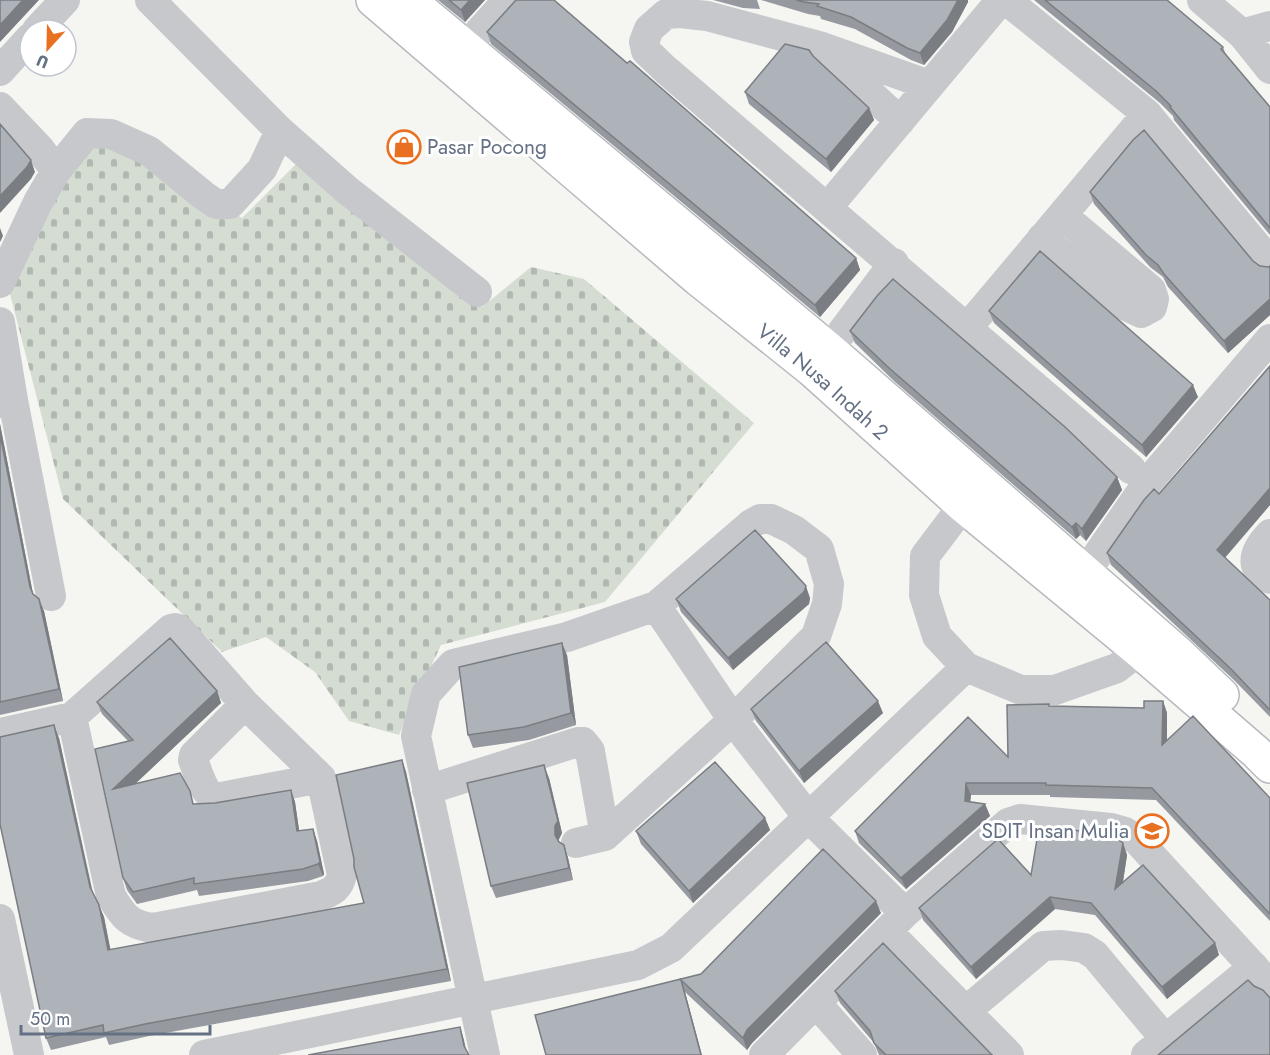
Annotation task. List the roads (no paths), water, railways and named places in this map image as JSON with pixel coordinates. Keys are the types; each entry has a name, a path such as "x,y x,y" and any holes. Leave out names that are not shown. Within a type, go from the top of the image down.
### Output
{"main road":[{"name":"Villa Nusa Indah 2","path":"373,0 466,49"},
{"name":"Villa Nusa Indah 2","path":"409,0 828,351 972,493 1075,582 1178,653 1270,740"},
{"name":"Villa Nusa Indah 2","path":"1075,582 1139,651 1270,766"}],"street":[{"path":"49,18 65,0"},
{"path":"150,0 280,131 347,190 477,292"},
{"path":"466,49 508,0"},
{"path":"827,208 1001,0"},
{"path":"1006,0 1146,114 1270,262"},
{"path":"1202,0 1242,34 1270,69"},
{"path":"930,85 819,46 706,16 666,14 649,29 644,42 646,51 666,70 894,263 1131,469"},
{"path":"1242,34 1270,26"},
{"path":"819,46 900,121"},
{"path":"0,71 18,51"},
{"path":"0,107 39,148 56,171"},
{"path":"968,327 1146,114"},
{"path":"0,283 38,202 56,171 87,133 111,134 149,151 216,204 230,204 262,169 280,131"},
{"path":"1042,238 1124,305 1141,313 1152,307 1154,299 1151,290 1062,215"},
{"path":"828,351 894,263"},
{"path":"0,322 6,402 51,596"},
{"path":"1075,582 1148,482 1270,339"},
{"path":"972,493 925,556 924,595 937,636 966,667 1021,690 1055,690 1117,668 1139,651"},
{"path":"485,1055 416,736 426,694 453,664 567,637 656,606 751,524 760,519 771,519 794,530 819,549 829,584 827,604 816,636 733,720 606,836 576,843"},
{"path":"1270,534 1261,543 1255,562 1256,568 1270,579"},
{"path":"656,606 733,720 808,817 896,922 966,1011 1010,1055"},
{"path":"0,733 72,717 171,629 179,629 245,704 321,778 342,875 339,885 333,892 321,896 153,928 139,926 129,920 111,896 72,717"},
{"path":"204,1055 638,965 671,948 966,667"},
{"path":"245,704 194,755 193,760 211,796 216,798 321,778"},
{"path":"427,790 583,742 590,752 606,836"},
{"path":"764,1055 896,922 1008,823 1020,819 1039,819 1111,828 1125,832 1137,840 1262,976 1156,1047 1095,955 1084,948 1062,945 1043,946 966,1011"},
{"path":"0,919 29,1055"},
{"path":"816,1004 862,1055"}],"place":[{"name":"Pasar Pocong","path":"404,147"},
{"name":"SDIT Insan Mulia","path":"1152,831"}]}
